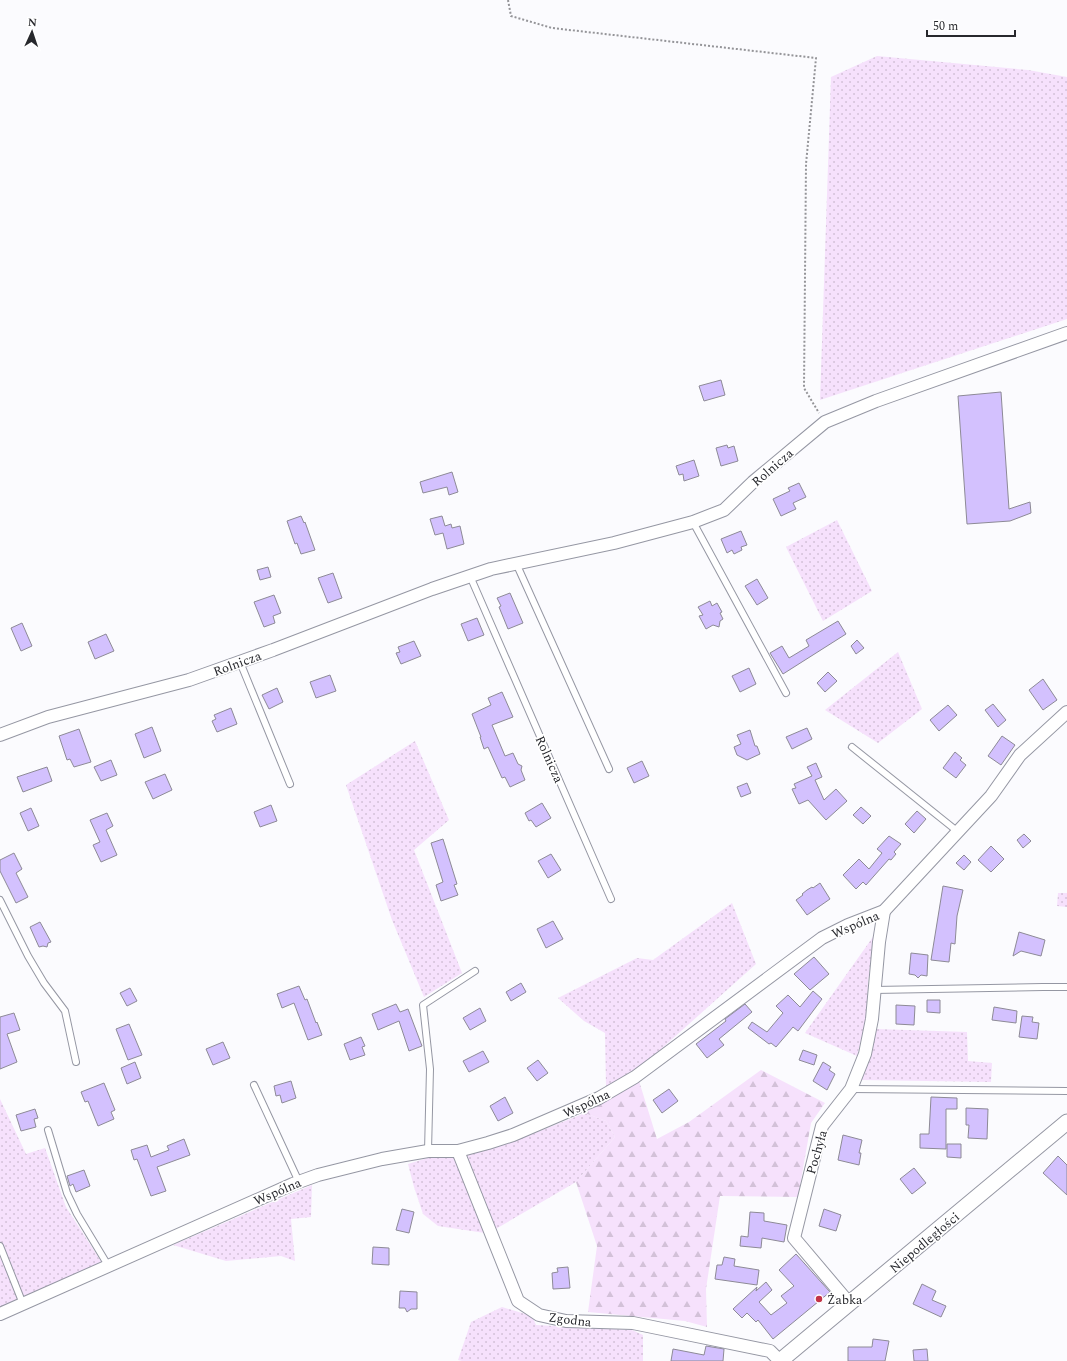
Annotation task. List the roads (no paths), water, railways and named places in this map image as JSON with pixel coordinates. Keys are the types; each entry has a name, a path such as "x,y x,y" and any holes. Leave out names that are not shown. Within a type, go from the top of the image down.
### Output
{"street":[{"name":"Rolnicza","path":"0,735 48,716 189,680 490,569 614,543 693,522 724,510 753,482 825,422 876,401 1067,333"},
{"name":"Wspólna","path":"0,1314 318,1175 382,1159 428,1151 458,1151 513,1135 599,1098 635,1077 822,938 848,925 884,912 957,831 991,796 1020,756 1067,712"},
{"name":"Pochyła","path":"849,1303 794,1238 822,1126 851,1089 865,1054 872,1019 879,942 884,912"},
{"name":"Niepodległości","path":"780,1361 1067,1122"},
{"name":"Zgodna","path":"458,1151 518,1301 539,1315 566,1321 633,1323 770,1351 780,1361"}],"lane":[{"path":"693,522 786,693"},
{"path":"516,563 609,769"},
{"name":"Rolnicza","path":"470,576 611,899"},
{"path":"240,662 290,784"},
{"path":"852,747 957,831"},
{"path":"0,900 28,956 44,983 65,1011 76,1062"},
{"path":"428,1151 430,1069 423,1005 475,971"},
{"path":"874,990 1043,986 1067,987"},
{"path":"254,1085 299,1182"},
{"path":"851,1089 1067,1091"},
{"path":"48,1130 67,1193 77,1214 109,1267"},
{"path":"0,1246 23,1304"}],"place":[{"name":"Żabka","path":"819,1299"}]}
